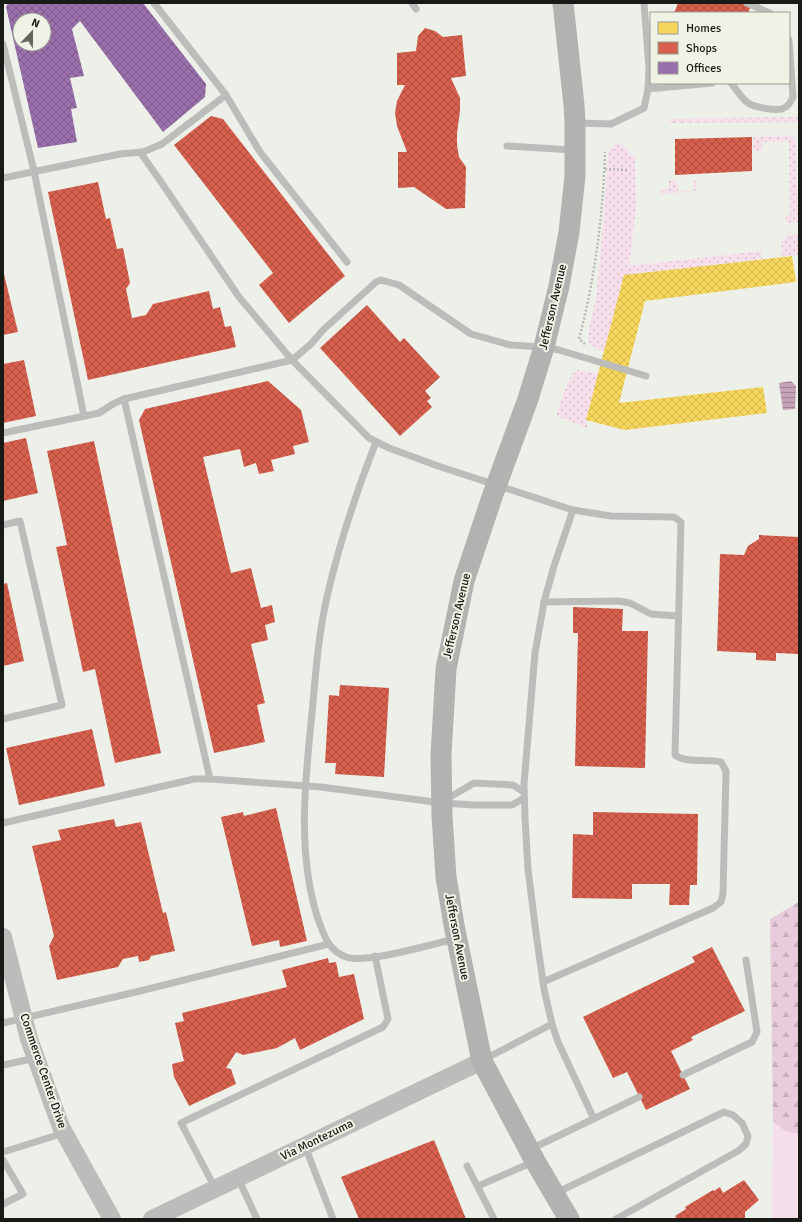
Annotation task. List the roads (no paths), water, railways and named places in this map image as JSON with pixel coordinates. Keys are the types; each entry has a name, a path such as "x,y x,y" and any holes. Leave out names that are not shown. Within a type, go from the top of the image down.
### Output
{"main road":[{"name":"Jefferson Avenue","path":"563,3 575,123 575,176 569,232 560,286 544,347 528,399 496,485 464,581 446,669 441,755 446,877 482,1061 532,1156 569,1219"}],"street":[{"name":"Commerce Center Drive","path":"3,937 7,969 36,1058 61,1127 112,1219"},
{"name":"Via Montezuma","path":"152,1219 482,1061"}],"lane":[{"path":"154,3 226,95 260,152 347,262"},
{"path":"575,123 611,124 644,108 648,89 649,68 644,3"},
{"path":"747,3 768,12"},
{"path":"3,44 34,171 84,416"},
{"path":"732,84 747,102 753,105 782,109 793,97 790,54"},
{"path":"648,89 701,84"},
{"path":"3,178 120,154 140,152 162,144 226,95"},
{"path":"507,146 575,150"},
{"path":"140,152 239,297 292,360 369,438 389,448 424,461 573,510 611,516 674,517 681,522 675,755 681,759 715,760 721,762 726,771 723,894 720,902 713,908 543,982"},
{"path":"3,433 99,413 124,399 292,360 311,344 323,330 376,282 381,280 399,285 471,334 510,345 544,347 559,350 646,376"},
{"path":"124,399 210,779"},
{"path":"376,442 344,533 326,598 318,651 305,786 304,839 311,895 324,938 332,948 346,957 361,958 375,956 457,939"},
{"path":"573,510 554,566 544,602 534,661 524,795 528,869 543,982 552,1024 558,1042 594,1119"},
{"path":"3,525 20,521 62,705 3,719"},
{"path":"544,602 619,601 630,604 651,614 678,616"},
{"path":"3,823 194,779 305,786 474,805 512,805 524,795"},
{"path":"442,802 474,783 513,785 524,795"},
{"path":"3,1023 329,944"},
{"path":"215,1188 182,1123 383,1027 388,1019 375,956"},
{"path":"683,1075 752,1042 757,1032 746,960"},
{"path":"482,1061 552,1024"},
{"path":"3,1065 36,1058"},
{"path":"478,1186 594,1119 639,1097"},
{"path":"554,1194 724,1112 734,1115 742,1123 748,1136 746,1144 616,1219"},
{"path":"3,1152 64,1133"},
{"path":"304,1146 333,1219"},
{"path":"3,1160 22,1194 3,1204"},
{"path":"467,1166 494,1219"},
{"path":"238,1177 257,1219"}]}
